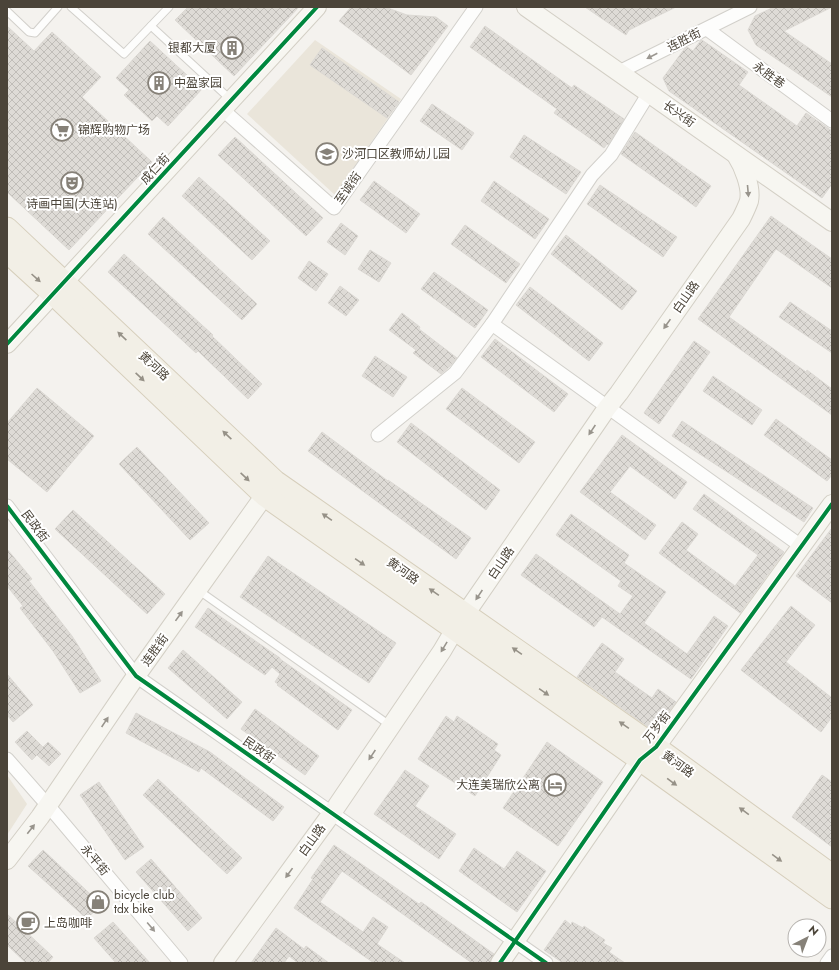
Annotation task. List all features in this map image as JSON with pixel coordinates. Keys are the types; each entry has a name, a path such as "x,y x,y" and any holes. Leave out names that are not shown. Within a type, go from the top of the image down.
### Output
{"main road":[{"name":"成仁街","path":"7,344 317,7"},
{"name":"长兴街","path":"526,7 832,222"},
{"name":"白山路","path":"223,963 332,813 442,652 460,622 607,408 741,219 749,199 748,184 744,167 736,154"},
{"name":"黄河路","path":"7,228 59,288 270,488 648,753 832,875"},
{"name":"黄河路","path":"7,252 59,288"},
{"name":"连胜街","path":"7,860 48,806 136,676 270,488"},
{"name":"万岁街","path":"500,963 648,753 832,504"},
{"name":"黄河路","path":"648,753 832,898"}],"street":[{"name":"至诚街","path":"227,105 334,208 476,7"},
{"name":"连胜街","path":"619,72 707,28 733,11 750,7"},
{"name":"永胜巷","path":"707,28 832,121"},
{"path":"378,435 455,374 492,324 592,175 611,155 649,93"},
{"path":"492,324 801,546"},
{"name":"民政街","path":"7,506 136,676 546,963"},
{"name":"永平街","path":"7,759 181,963"},
{"path":"827,963 832,956"}],"lane":[{"path":"7,12 28,32 35,33 58,7"},
{"path":"71,7 124,54 169,7"},
{"path":"151,26 227,105"},
{"path":"198,590 392,726"}],"shaded area":[{"name":"沙河口区教师幼儿园","path":"315,40 401,99 335,195 247,114"},
{"path":"7,775 27,804 7,835"}],"building":[{"name":"银都大厦","path":"188,7 299,7 234,76 175,20"},
{"path":"351,7 385,7 407,15 436,17 448,26 411,75 339,21"},
{"path":"585,7 676,7 629,30 626,35"},
{"path":"774,7 832,7 784,31 832,64 832,97 756,45 748,30 755,16"},
{"name":"锦辉购物广场","path":"7,26 34,51 52,32 101,77 82,97 152,162 69,250 7,192"},
{"path":"485,26 572,88 574,85 624,119 608,145 607,144 604,148 554,113 557,109 470,47"},
{"path":"701,40 748,72 739,85 797,126 806,113 832,131 832,184 822,198 669,91 663,78 685,48 687,47 693,51"},
{"name":"中盈家园","path":"150,41 202,89 168,126 157,116 152,121 124,95 129,90 116,78"},
{"path":"322,48 399,102 387,118 310,65"},
{"path":"432,104 474,133 462,150 420,121"},
{"path":"635,132 711,186 696,207 621,154"},
{"path":"524,135 581,172 566,194 510,157"},
{"path":"235,137 323,218 306,236 218,155"},
{"path":"199,177 270,241 252,260 182,196"},
{"path":"374,181 420,214 406,233 360,200"},
{"path":"494,181 549,219 535,239 481,201"},
{"path":"600,185 677,237 663,257 587,204"},
{"path":"771,216 832,259 832,288 776,249 729,317 806,372 807,370 832,389 832,415 698,319"},
{"path":"163,217 257,304 242,320 148,234"},
{"path":"341,223 358,236 345,255 327,242"},
{"path":"465,225 520,264 506,283 451,244"},
{"path":"566,235 637,291 622,310 551,254"},
{"path":"370,250 391,263 379,282 358,269"},
{"path":"124,254 213,335 212,336 262,384 248,399 198,351 196,353 108,272"},
{"path":"309,261 328,274 316,291 298,278"},
{"path":"434,272 488,310 475,328 421,289"},
{"path":"340,286 359,300 346,316 328,303"},
{"path":"530,287 603,343 589,361 516,305"},
{"path":"790,302 832,331 832,353 779,317"},
{"path":"402,313 420,327 419,329 457,358 441,374 413,353 416,350 389,330"},
{"path":"495,339 568,394 554,412 481,357"},
{"path":"694,341 710,352 659,424 644,413"},
{"path":"375,356 407,377 393,397 362,376"},
{"path":"713,376 762,410 752,425 703,391"},
{"path":"37,388 94,436 47,492 7,459 7,423"},
{"path":"462,388 535,442 519,463 446,409"},
{"path":"776,419 832,460 832,475 827,481 764,435"},
{"path":"682,421 813,508 804,522 672,436"},
{"path":"411,423 500,490 486,510 397,442"},
{"path":"322,432 388,481 471,538 456,559 308,451"},
{"path":"622,435 687,482 675,499 630,466 610,492 656,525 645,540 580,492"},
{"path":"137,447 209,523 190,540 119,464"},
{"path":"704,494 784,552 740,613 659,553 682,522 698,534 686,550 735,586 758,555 693,509"},
{"path":"73,510 165,594 147,614 55,529"},
{"path":"571,514 629,555 624,563 666,592 644,623 687,654 714,616 728,626 691,679 602,617 594,627 521,575 536,554 620,614 633,596 618,586 621,581 556,535"},
{"path":"832,528 832,603 796,576"},
{"path":"7,549 32,579 29,581 72,636 101,681 80,693 53,651 20,608 23,606 7,586"},
{"path":"268,556 396,643 369,683 240,597"},
{"path":"791,606 815,625 786,662 832,698 832,717 821,732 741,670"},
{"path":"208,608 352,710 338,730 277,685 278,684 275,682 280,674 272,667 265,675 195,627"},
{"path":"602,643 624,659 615,672 652,698 658,689 676,702 654,731 577,677"},
{"path":"183,650 242,702 227,719 168,668"},
{"path":"7,674 33,705 13,722 7,715"},
{"path":"255,709 319,756 305,775 241,729"},
{"path":"136,713 210,752 284,807 273,821 201,768 199,772 126,733"},
{"path":"446,716 454,722 457,716 498,744 494,750 501,755 475,796 418,759"},
{"path":"27,731 43,747 48,742 61,754 49,766 37,755 32,760 15,742"},
{"path":"547,742 603,782 558,846 503,808"},
{"path":"405,770 429,786 415,806 456,834 439,859 374,814"},
{"path":"822,775 832,782 832,847 792,817"},
{"path":"158,779 242,858 227,874 143,795"},
{"path":"99,782 144,847 125,860 80,795"},
{"path":"334,845 419,904 421,902 494,954 490,963 472,963 342,871 320,902 363,932 373,917 388,927 377,944 405,963 374,963 294,908 313,879 311,878"},
{"path":"474,848 504,869 517,851 546,871 517,912 459,871"},
{"path":"43,850 101,904 87,919 28,866"},
{"path":"151,859 202,918 188,931 136,872"},
{"path":"7,914 53,957 48,963 26,963 7,945"},
{"path":"565,920 571,925 572,922 583,928 584,926 605,940 603,943 612,948 609,952 625,963 563,963 544,950"},
{"path":"113,922 150,963 116,963 94,938"},
{"path":"276,928 304,949 306,946 329,963 298,963 289,956 284,963 251,963"}],"cycle path":[{"path":"7,344 317,7"},
{"path":"500,963 640,760 656,747 832,504"},
{"path":"7,506 136,676 546,963"}],"place":[{"name":"银都大厦","path":"232,48"},
{"name":"中盈家园","path":"159,83"},
{"name":"锦辉购物广场","path":"62,130"},
{"name":"沙河口区教师幼儿园","path":"327,154"},
{"name":"诗画中国(大连站)","path":"72,183"},
{"name":"大连美瑞欣公离","path":"555,785"},
{"name":"bicycle club tdx bike","path":"98,902"},
{"name":"上岛咖啡","path":"28,923"}]}
